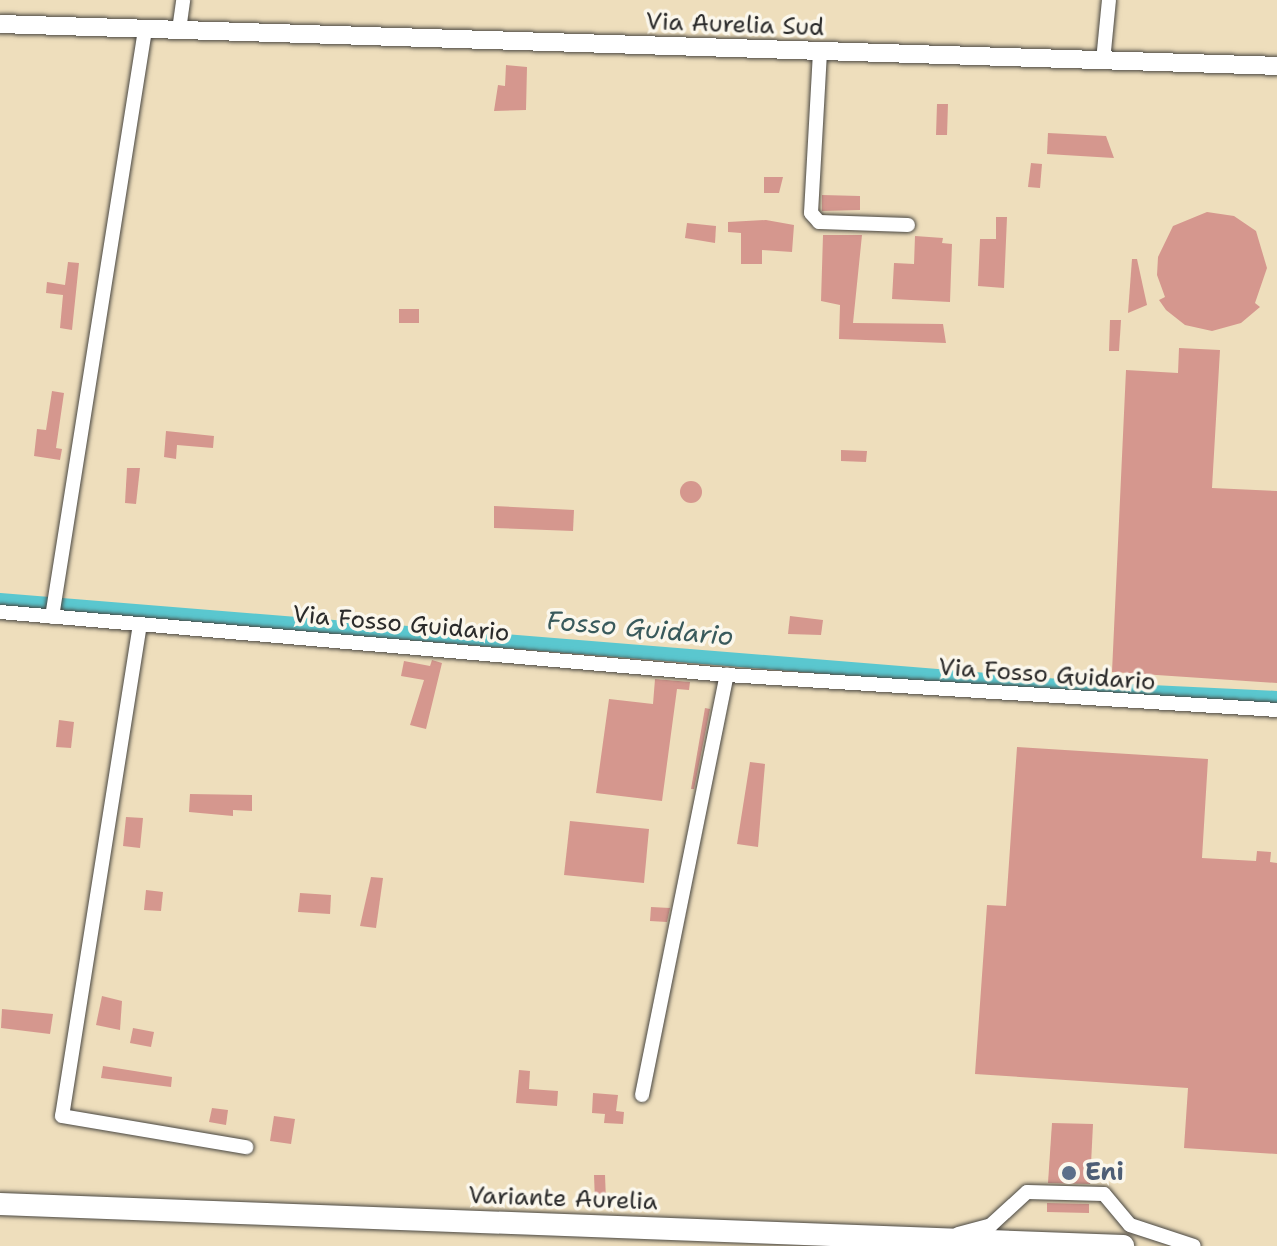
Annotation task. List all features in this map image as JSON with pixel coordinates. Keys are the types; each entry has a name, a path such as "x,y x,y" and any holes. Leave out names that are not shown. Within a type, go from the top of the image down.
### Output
{"highway":[{"name":"Variante Aurelia","path":"0,1204 1123,1246"},
{"name":"Variante Aurelia","path":"0,1219 722,1246"}],"main road":[{"name":"Via Aurelia Sud","path":"0,24 1277,66"}],"street":[{"path":"179,30 183,0"},
{"path":"1103,61 1109,0"},
{"path":"53,610 145,30"},
{"path":"820,52 811,213 819,222 908,225"},
{"name":"Via Fosso Guidario","path":"0,612 53,610 140,624 727,675 1277,710"},
{"path":"140,624 62,1116 246,1147"},
{"path":"642,1095 727,675"},
{"path":"940,1239 991,1225 1027,1192 1104,1194 1130,1225 1194,1246"}],"building":[{"path":"506,65 527,67 526,110 494,111 498,85 505,86"},
{"path":"937,104 948,104 947,135 936,135"},
{"path":"1048,133 1106,136 1114,158 1047,154"},
{"path":"1031,163 1042,164 1040,188 1028,187"},
{"path":"764,177 783,177 779,193 764,193"},
{"path":"822,195 860,196 860,210 822,211"},
{"path":"1207,212 1234,216 1256,231 1267,268 1255,303 1260,307 1241,323 1212,331 1185,325 1166,310 1159,300 1165,297 1157,275 1158,257 1173,226"},
{"path":"996,217 1007,217 1004,288 978,286 980,239 996,239"},
{"path":"766,220 794,225 792,252 762,250 762,264 741,264 741,233 728,232 728,222"},
{"path":"687,223 716,226 715,243 685,238"},
{"path":"823,235 862,235 853,323 943,324 946,343 839,339 840,305 821,301"},
{"path":"915,236 943,238 942,243 952,244 950,302 892,299 894,263 914,264"},
{"path":"1132,259 1137,259 1147,305 1128,313"},
{"path":"68,262 79,263 72,330 60,328 63,295 46,293 47,282 65,285"},
{"path":"399,309 419,309 419,323 399,323"},
{"path":"1110,320 1121,320 1119,351 1109,351"},
{"path":"1179,348 1220,350 1212,488 1277,491 1277,683 1112,672 1126,370 1178,373"},
{"path":"52,391 64,393 56,448 62,449 60,460 34,456 37,429 46,430"},
{"path":"166,431 214,436 213,448 177,445 176,459 164,457"},
{"path":"841,450 867,451 866,462 841,461"},
{"path":"127,468 140,468 136,504 125,503"},
{"path":"691,481 699,484 702,492 699,500 691,503 683,500 680,492 683,484"},
{"path":"494,506 574,510 573,531 494,528"},
{"path":"790,616 823,620 821,635 788,634"},
{"path":"432,660 442,663 426,729 410,725 424,680 401,676 404,661 430,666"},
{"path":"655,679 690,682 689,690 677,689 662,801 596,793 609,699 653,704"},
{"path":"705,708 710,709 694,789 691,789"},
{"path":"59,720 74,722 71,748 56,747"},
{"path":"1017,747 1208,759 1202,858 1256,861 1257,851 1271,852 1270,862 1277,863 1277,1154 1184,1148 1188,1088 975,1074 987,905 1006,906"},
{"path":"750,762 765,764 758,847 737,844"},
{"path":"190,794 252,795 252,811 233,810 233,816 189,812"},
{"path":"126,817 143,818 140,848 123,846"},
{"path":"570,821 649,829 644,883 564,875"},
{"path":"371,877 383,878 376,928 360,926"},
{"path":"146,890 163,892 161,911 144,910"},
{"path":"300,893 331,895 330,914 298,912"},
{"path":"651,907 670,908 667,922 650,921"},
{"path":"102,996 122,1001 120,1030 96,1025"},
{"path":"2,1009 53,1014 50,1034 1,1028"},
{"path":"133,1028 154,1032 151,1047 130,1043"},
{"path":"103,1066 172,1077 171,1087 101,1078"},
{"path":"519,1070 530,1071 529,1089 558,1091 557,1106 516,1103"},
{"path":"593,1093 618,1095 616,1111 624,1112 623,1124 604,1123 605,1114 592,1113"},
{"path":"212,1108 228,1110 226,1125 209,1122"},
{"path":"274,1116 295,1119 291,1144 270,1141"},
{"path":"1052,1123 1093,1124 1090,1184 1048,1183"},
{"path":"594,1175 605,1175 606,1201 595,1201"},
{"path":"1047,1203 1089,1204 1089,1213 1047,1212"}],"waterway":[{"name":"Fosso Guidario","path":"0,600 1109,690 1277,698"}],"place":[{"name":"Eni","path":"1069,1173"}]}
